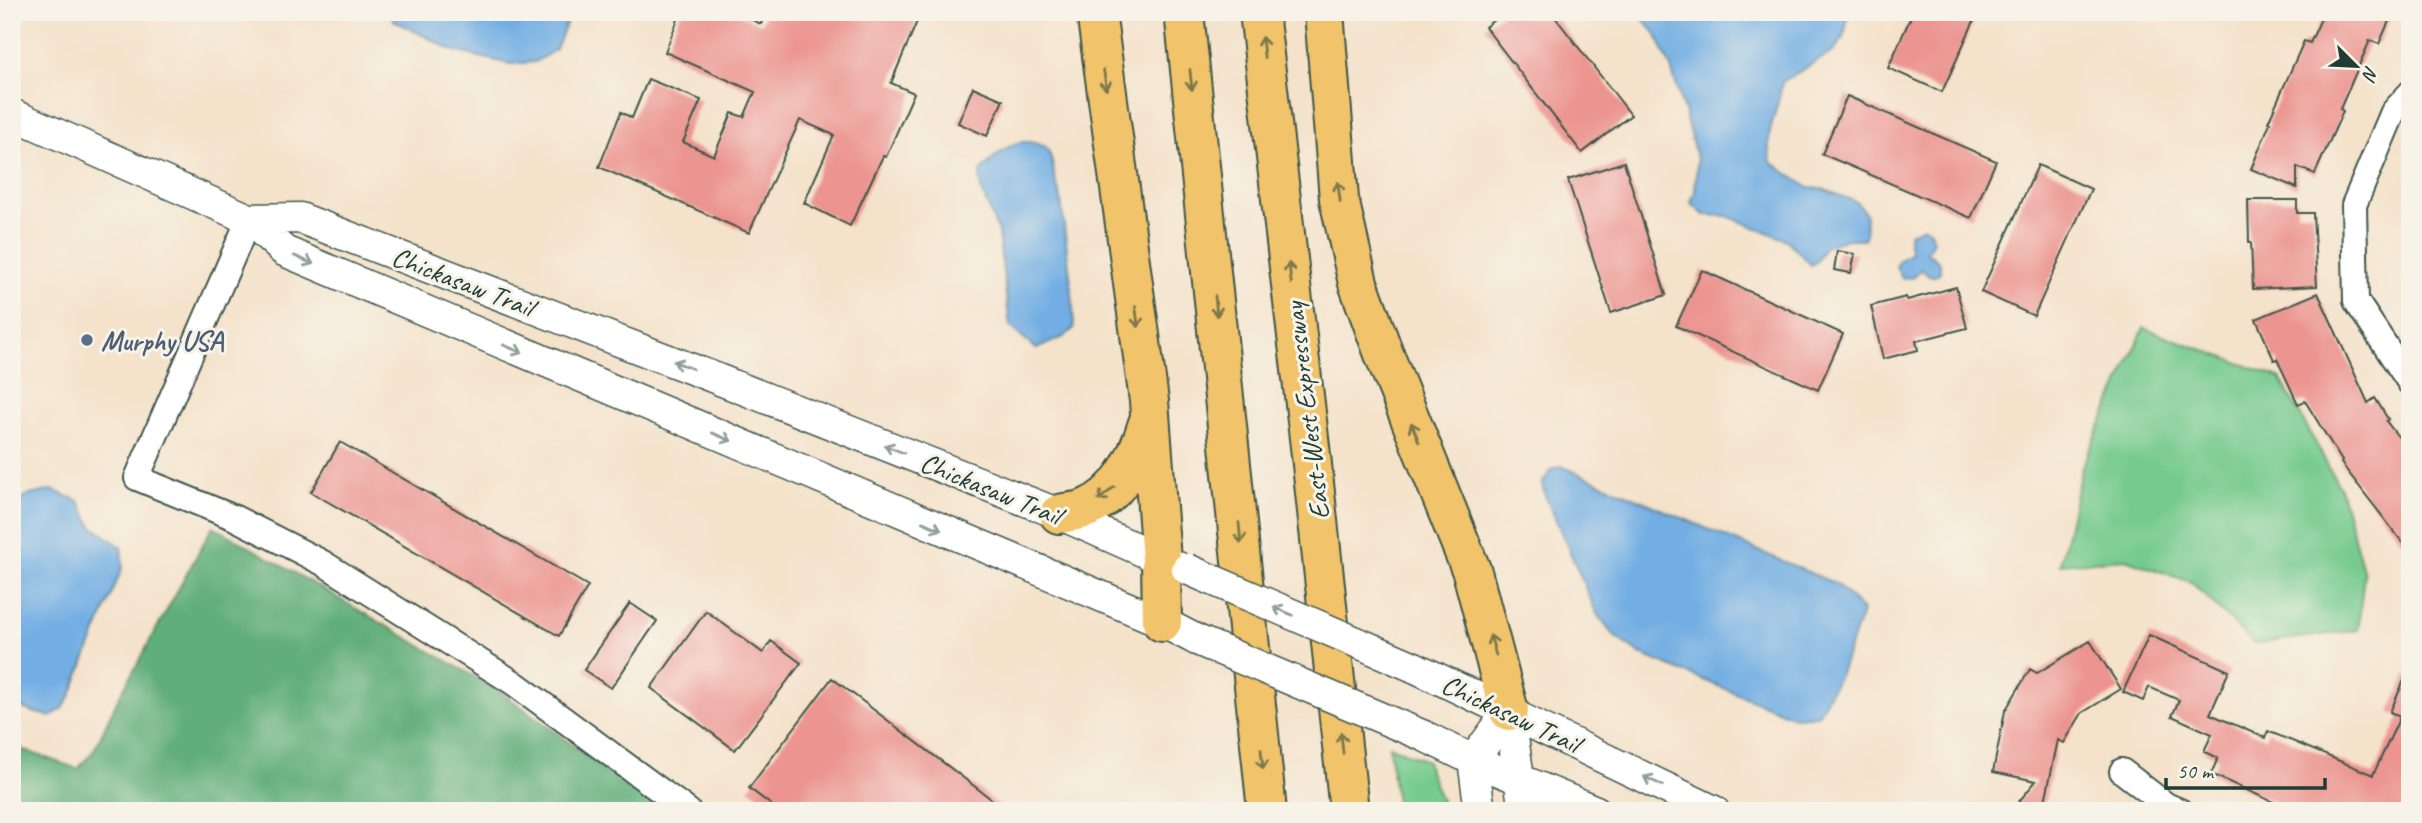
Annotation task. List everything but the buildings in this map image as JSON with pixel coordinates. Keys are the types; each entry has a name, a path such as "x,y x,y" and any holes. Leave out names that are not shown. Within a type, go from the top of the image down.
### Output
{"highway":[{"path":"1096,12 1150,415 1174,565 1162,622"},
{"path":"1184,12 1267,811"},
{"name":"East-West Expressway","path":"1259,12 1313,469 1349,811"},
{"path":"1324,12 1339,199 1358,283 1472,572 1509,711"},
{"path":"1059,514 1086,509 1107,496 1121,480 1140,448 1150,415"}],"street":[{"path":"2410,93 2393,112 2354,205 2356,301 2410,383"},
{"name":"Chickasaw Trail","path":"12,114 250,219 284,251 1162,622 1197,640 1596,811"},
{"name":"Chickasaw Trail","path":"250,219 300,218 1059,514 1414,667 1714,811"},
{"path":"250,219 137,478 235,518 323,563 514,682 688,811"},
{"path":"1480,811 1473,760 1509,711"},
{"path":"1509,711 1524,811"},
{"path":"2122,771 2166,805 2180,811"}],"green space":[{"path":"2144,328 2280,378 2340,488 2364,573 2358,630 2254,644 2191,582 2125,559 2060,564 2082,467"},
{"path":"213,526 501,692 662,811 12,811 12,746 78,769 94,750 117,701"},
{"path":"1389,746 1427,761 1445,811 1397,811"}],"water":[{"path":"391,12 571,12 556,49 535,62 510,64 454,51 393,20"},
{"path":"1637,12 1849,12 1844,36 1834,51 1782,82 1770,131 1769,151 1771,162 1809,188 1823,189 1857,202 1866,215 1865,239 1848,239 1825,246 1817,261 1811,265 1787,240 1727,216 1704,215 1691,203 1695,191 1697,160 1684,111 1671,68 1656,34"},
{"path":"1022,142 1033,142 1046,147 1051,158 1055,182 1060,193 1072,292 1074,328 1064,337 1036,349 1010,326 998,232 981,189 980,173 984,168 1004,150"},
{"path":"1924,227 1930,231 1933,240 1927,253 1940,262 1940,272 1929,276 1921,269 1912,277 1902,278 1896,267 1899,261 1911,252 1908,239 1910,233"},
{"path":"1561,466 1836,584 1863,610 1840,673 1818,715 1794,717 1640,654 1613,635 1597,614 1545,495 1542,484 1551,470"},
{"path":"52,490 79,501 92,526 121,547 123,566 71,695 63,708 51,717 12,704 12,506 26,496"}],"place":[{"name":"Murphy USA","path":"87,340"}]}
